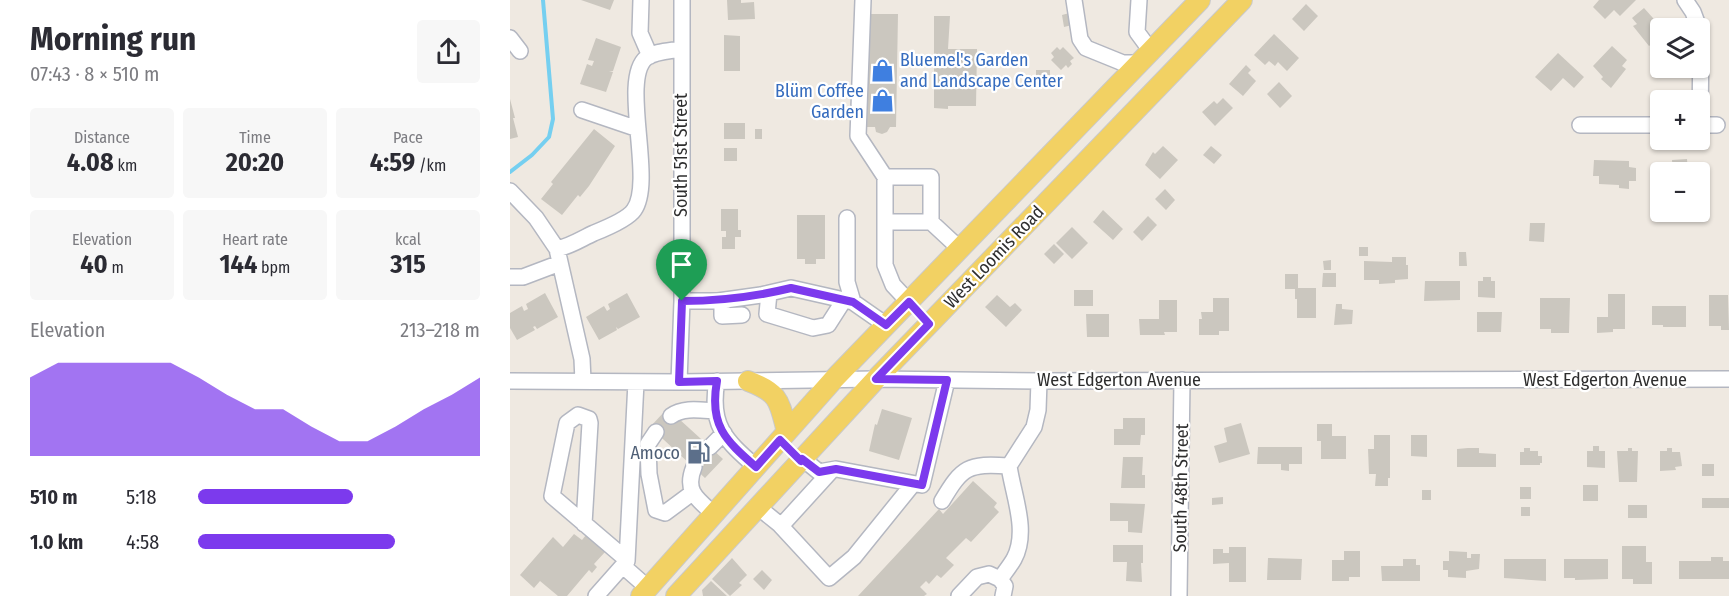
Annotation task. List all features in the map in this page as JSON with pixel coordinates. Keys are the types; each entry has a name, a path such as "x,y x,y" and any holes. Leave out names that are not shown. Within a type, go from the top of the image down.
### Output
{"main road":[{"name":"West Loomis Road","path":"645,592 834,379 1199,0"},
{"name":"West Loomis Road","path":"676,596 876,379 1242,0"},
{"path":"1145,57 1161,84"},
{"path":"909,302 929,324"},
{"path":"748,381 766,388 780,404 783,436 802,460"}],"street":[{"path":"640,0 640,33 650,56"},
{"name":"South 51st Street","path":"679,382 682,301 682,0"},
{"path":"863,0 858,136 885,177 885,266 893,285 909,302"},
{"path":"1074,0 1080,39 1086,48 1123,63 1145,57 1137,32 1139,0"},
{"path":"1685,0 1695,18"},
{"path":"510,39 520,51"},
{"path":"510,278 523,277 570,247 621,220 634,210 641,188 637,73 645,59 655,53 681,49"},
{"path":"582,111 638,129"},
{"path":"1580,125 1650,125"},
{"path":"1710,125 1717,125"},
{"path":"885,177 931,177 931,222"},
{"path":"510,192 536,218 558,256 582,359 584,381"},
{"path":"722,301 722,316 753,315 813,328 828,326 848,301 847,218"},
{"path":"885,222 931,222 959,248"},
{"path":"682,301 722,301 791,288 848,301 886,325"},
{"path":"753,315 769,293"},
{"path":"802,460 819,472 832,470 922,485 947,380"},
{"name":"South 48th Street","path":"1179,596 1182,380"},
{"name":"West Edgerton Avenue","path":"510,381 1729,380"},
{"path":"717,381 713,400 724,433 730,445 756,467"},
{"path":"1000,579 1015,558 1020,538 1019,513 1009,466 1034,427 1038,410 1039,381"},
{"path":"596,596 625,563 636,382"},
{"path":"671,416 677,411 684,410 715,411"},
{"path":"584,524 590,423 589,419 578,415 567,423 552,496 625,563 645,592"},
{"path":"656,432 648,444 649,474 656,510 665,513 692,493"},
{"path":"710,447 724,433"},
{"path":"942,501 955,478 963,470 982,466 1009,466"},
{"path":"694,467 690,478 692,493 714,514"},
{"path":"781,526 832,470"},
{"path":"758,507 781,526 829,578 854,557 913,484"},
{"path":"959,596 977,577 989,574 1000,579 1005,586 1003,596"}],"building":[{"path":"581,0 614,0 610,10"},
{"path":"727,0 741,0 741,3 754,2 755,19 728,20"},
{"path":"1599,0 1636,0 1620,16 1614,10 1605,19 1593,7"},
{"path":"1306,4 1318,16 1304,31 1292,19"},
{"path":"1644,8 1653,18 1650,18 1649,46 1633,26 1637,24 1632,18"},
{"path":"1073,12 1076,24 1064,27 1062,15"},
{"name":"Bluemel's Garden and Landscape Center","path":"869,14 898,14 896,127 890,127 882,134 876,132 875,127 867,127"},
{"path":"934,16 950,16 948,49 977,49 976,106 934,108"},
{"path":"1274,34 1299,58 1287,71 1278,62 1275,66 1269,61 1265,65 1254,55"},
{"path":"724,35 740,36 740,71 724,71"},
{"path":"596,38 621,47 613,71 609,71 613,72 606,92 580,84 587,64 592,66 594,61 588,60"},
{"path":"1612,46 1627,60 1622,66 1626,69 1611,88 1601,79 1603,77 1593,66"},
{"path":"1057,47 1060,50 1063,47 1074,58 1070,61 1072,64 1068,68 1066,65 1061,70 1051,60 1054,57 1051,53"},
{"path":"1558,53 1584,77 1574,88 1563,78 1551,91 1535,77"},
{"path":"1246,65 1251,70 1248,73 1256,81 1243,96 1229,84"},
{"path":"1036,70 1050,70 1050,87 1036,87"},
{"path":"1279,82 1292,96 1280,108 1267,94"},
{"path":"1223,98 1233,108 1215,126 1202,112 1214,101 1217,104"},
{"path":"510,99 518,137 510,139"},
{"path":"724,123 745,123 745,139 724,139"},
{"path":"594,129 615,146 589,186 580,197 578,195 562,215 541,199 553,184 551,182"},
{"path":"755,129 762,129 762,139 755,139"},
{"path":"1163,146 1178,160 1160,179 1145,165 1153,152 1155,154"},
{"path":"1211,146 1222,155 1214,164 1203,155"},
{"path":"724,148 737,148 737,161 724,161"},
{"path":"1687,159 1687,162 1672,162 1672,160"},
{"path":"1594,160 1629,161 1629,167 1636,168 1636,181 1629,181 1629,189 1619,188 1619,185 1599,184 1599,176 1593,176"},
{"path":"1165,189 1175,200 1166,210 1155,199"},
{"path":"721,209 738,209 738,230 741,230 741,237 735,237 735,249 722,249 722,237 726,237 726,231 721,231"},
{"path":"1103,210 1123,229 1113,240 1093,222"},
{"path":"797,215 825,215 825,259 816,259 816,264 805,264 805,259 797,259"},
{"path":"1148,216 1157,225 1142,241 1133,232"},
{"path":"1530,223 1545,223 1544,242 1529,241"},
{"path":"1072,227 1088,243 1072,259 1056,243"},
{"path":"1054,244 1064,254 1054,264 1044,254"},
{"path":"1359,247 1368,247 1368,256 1359,256"},
{"path":"1459,252 1466,252 1467,266 1459,266"},
{"path":"1392,257 1406,257 1408,279 1379,284 1379,280 1364,280 1364,261 1392,262"},
{"path":"1331,260 1331,270 1324,270 1323,261"},
{"path":"1323,273 1336,273 1336,287 1322,287"},
{"path":"1285,274 1298,274 1298,288 1316,288 1316,318 1297,318 1295,289 1285,289"},
{"path":"1483,277 1491,277 1491,281 1495,281 1495,298 1478,297 1478,281 1483,281"},
{"path":"1425,281 1460,281 1460,300 1424,301"},
{"path":"1074,290 1093,290 1093,306 1074,306"},
{"path":"545,293 558,317 537,329 533,327 535,330 517,340 510,328 510,313 522,306 524,311 528,309 526,304"},
{"path":"627,293 640,317 618,329 616,327 617,330 599,340 586,317 604,306 607,311 610,309 608,304"},
{"path":"1608,294 1625,294 1625,329 1597,333 1597,317 1608,317"},
{"path":"997,295 1010,307 1015,303 1022,310 1006,327 985,307"},
{"path":"1709,295 1728,295 1729,330 1721,330 1721,326 1709,326"},
{"path":"1213,298 1229,298 1229,331 1219,331 1219,335 1199,335 1201,312 1213,312"},
{"path":"1540,298 1570,298 1569,333 1551,333 1551,329 1540,329"},
{"path":"1159,300 1177,300 1177,332 1164,332 1165,335 1140,335 1139,319 1159,319"},
{"path":"1336,304 1342,304 1342,309 1353,310 1352,324 1334,325"},
{"path":"1652,306 1686,306 1686,327 1652,325"},
{"path":"1477,312 1502,312 1501,332 1477,332"},
{"path":"1086,314 1109,314 1109,337 1087,337"},
{"path":"882,409 912,418 899,460 869,451 875,424 877,425"},
{"name":"Amoco","path":"665,411 676,421 678,418 723,459 705,478 650,427"},
{"path":"1123,418 1145,418 1145,435 1141,435 1140,445 1114,445 1114,429 1123,429"},
{"path":"1241,423 1250,454 1219,463 1214,446 1227,442 1224,428"},
{"path":"1317,424 1332,424 1332,436 1346,436 1346,459 1321,459 1321,441 1317,441"},
{"path":"1374,435 1390,435 1388,486 1375,486 1376,474 1369,474 1368,449 1374,449"},
{"path":"1411,435 1427,435 1427,457 1411,456"},
{"path":"1593,446 1599,446 1599,451 1605,451 1605,468 1587,467 1587,451 1593,451"},
{"path":"1258,447 1302,447 1302,464 1289,464 1289,471 1281,470 1281,464 1257,464"},
{"path":"1479,448 1479,453 1496,454 1496,467 1457,467 1457,449"},
{"path":"1524,448 1538,451 1538,456 1542,456 1542,463 1540,465 1520,465 1520,452 1524,452"},
{"path":"1628,448 1638,451 1637,482 1619,482 1617,451 1628,451"},
{"path":"1667,448 1672,448 1672,452 1680,452 1682,466 1675,467 1676,470 1660,471 1660,451 1667,451"},
{"path":"1123,457 1143,457 1142,475 1145,475 1145,488 1121,488"},
{"path":"1702,464 1714,464 1714,476 1702,476"},
{"path":"973,481 997,503 994,507 999,512 971,542 966,538 946,558 954,565 941,578 937,575 929,584 926,581 920,587 927,594 924,596 858,596 939,509 943,514"},
{"path":"1583,485 1598,485 1598,501 1583,501"},
{"path":"1520,487 1531,487 1531,499 1520,499"},
{"path":"1422,490 1431,490 1431,500 1422,500"},
{"path":"1223,497 1223,504 1212,505 1212,498"},
{"path":"1702,498 1729,498 1729,508 1702,508"},
{"path":"1110,503 1145,504 1142,533 1128,532 1128,521 1110,521"},
{"path":"1628,505 1647,505 1647,518 1628,518"},
{"path":"1521,507 1530,507 1530,516 1521,516"},
{"path":"574,534 582,540 586,535 605,552 594,564 597,567 592,573 589,570 567,596 558,596 540,581 534,588 520,575 553,537 563,547"},
{"path":"1113,545 1143,545 1142,582 1126,581 1127,562 1113,562"},
{"path":"1622,546 1646,546 1646,562 1652,562 1652,584 1633,584 1633,579 1622,579"},
{"path":"1229,547 1246,547 1246,582 1229,582 1229,563 1213,564 1213,549 1223,549 1223,553 1229,553"},
{"path":"1344,551 1360,551 1360,577 1349,577 1349,581 1332,581 1332,560 1344,560"},
{"path":"1449,551 1467,552 1467,558 1471,558 1471,554 1480,554 1479,569 1466,571 1466,578 1448,577 1448,570 1443,570 1443,561 1449,561"},
{"path":"1711,557 1723,557 1723,561 1729,561 1729,579 1679,579 1679,561 1711,561"},
{"path":"732,558 747,575 739,583 742,585 730,596 712,579"},
{"path":"1268,558 1302,559 1301,580 1267,580"},
{"path":"1403,559 1416,559 1416,565 1420,565 1420,581 1382,581 1381,566 1403,566"},
{"path":"1504,559 1546,559 1546,581 1504,578"},
{"path":"1564,559 1608,559 1608,579 1564,578"},
{"path":"762,570 772,580 764,590 753,579"},
{"path":"711,581 727,596 703,596 702,590"}],"waterway":[{"path":"510,172 532,155 549,137 553,119 543,0"}],"tunnel":[{"path":"694,467 710,447"}],"place":[{"name":"Bluemel's Garden and Landscape Center","path":"882,70"},
{"name":"Blüm Coffee Garden","path":"882,101"},
{"name":"Amoco","path":"698,453"}],"route":[{"path":"791,288 853,302 886,325 909,302 929,324 876,379 947,380 922,485 836,469 819,472 802,459 801,461 780,440 756,467 730,445 719,425 713,400 717,381 679,382 682,301 717,301 791,288"}]}
